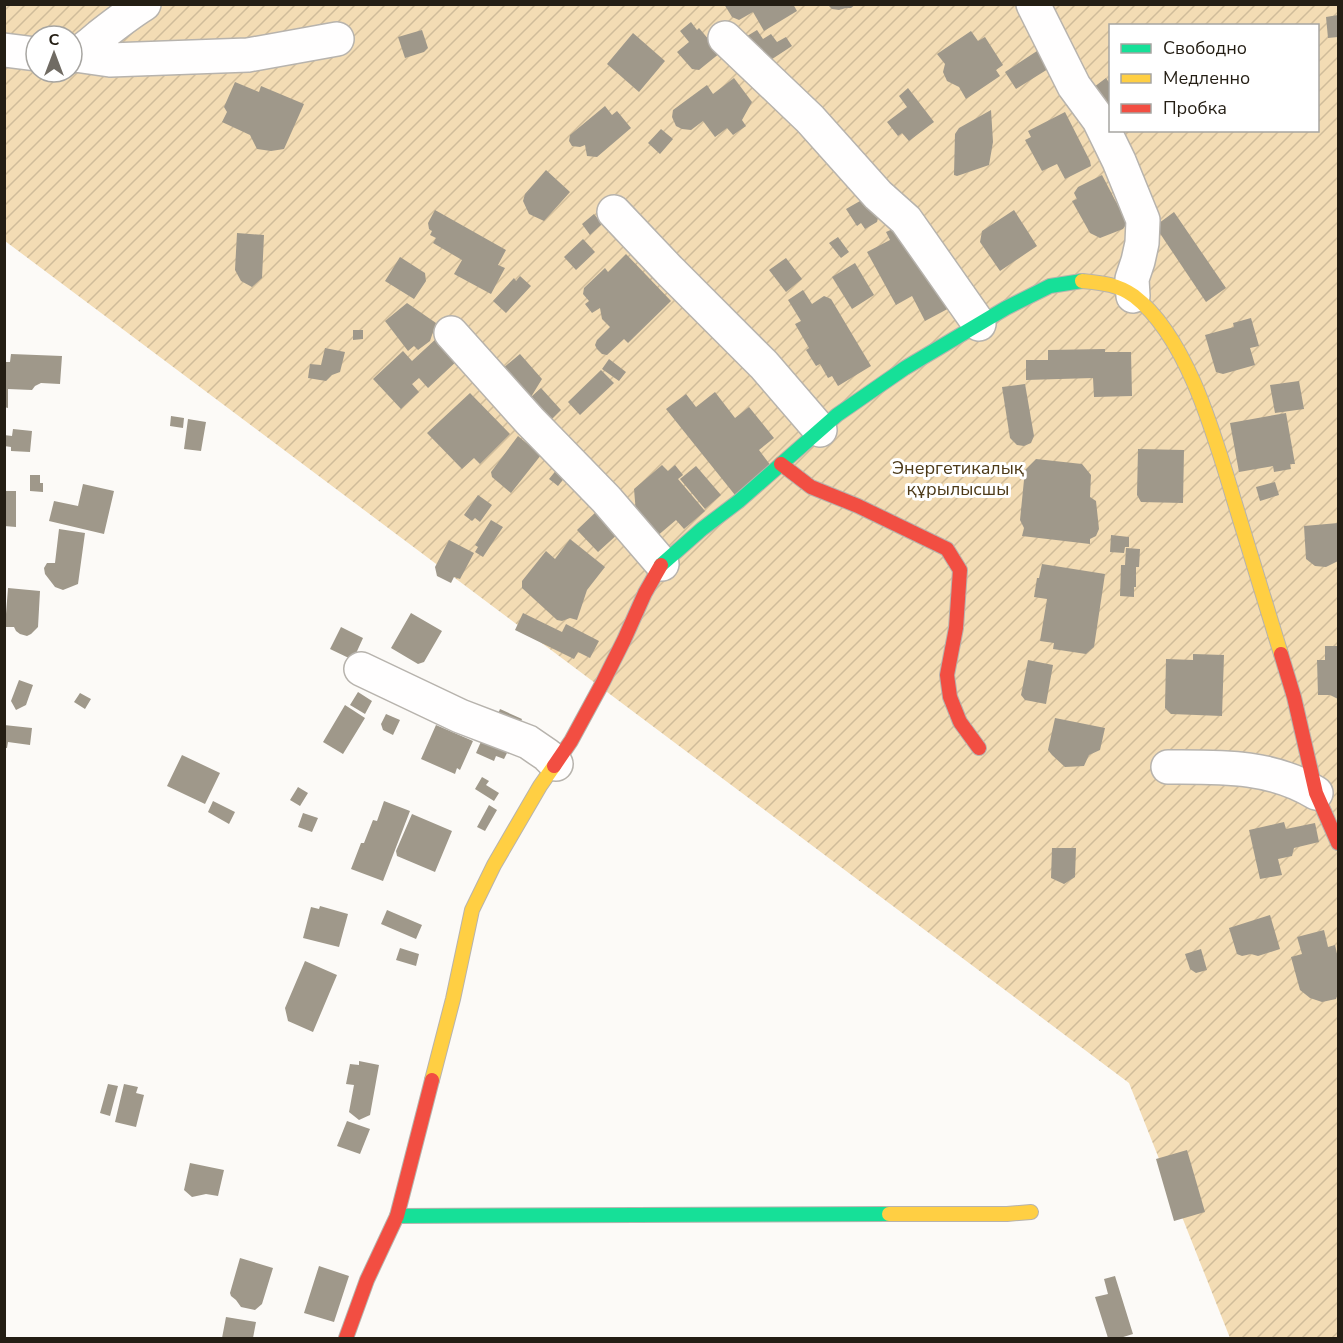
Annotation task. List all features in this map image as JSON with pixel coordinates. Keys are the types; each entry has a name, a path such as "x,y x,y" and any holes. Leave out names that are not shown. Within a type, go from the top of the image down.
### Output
{"street":[{"path":"84,47 144,4"},
{"path":"1033,4 1074,86 1099,120 1143,220 1140,252 1132,279 1133,296"},
{"path":"725,38 810,119 878,195 906,220 979,324"},
{"path":"84,56 110,60 249,55 337,39"},
{"path":"4,50 24,52"},
{"path":"614,212 764,365 820,430"},
{"path":"346,1338 367,1280 397,1216 453,999 472,910 494,865 540,786 571,741 624,640 645,593 662,564 837,415 905,368 1006,308 1050,286 1081,281 1108,283 1133,296 1150,311 1170,337 1189,372 1213,434 1294,698 1316,793 1338,843"},
{"path":"451,333 530,421 606,498 662,564"},
{"path":"782,464 811,487 858,506 946,549 960,570 956,628 947,675 950,698 960,722 979,748"},
{"path":"361,669 460,716 528,742 556,764"},
{"path":"1168,767 1224,767 1264,773 1301,784 1316,793"},
{"path":"397,1216 1031,1212"}],"green space":[{"name":"Энергетикалық құрылысшы","path":"4,5 1338,5 1338,1338 1230,1338 1129,1083 5,241"}],"building":[{"path":"724,4 793,4 797,11 764,31 753,12 739,20 732,17"},
{"path":"827,4 856,4 851,8 839,10 832,9"},
{"path":"1338,15 1338,37 1328,38 1326,17"},
{"path":"691,22 720,53 699,70 692,69 677,52 689,42 680,31"},
{"path":"422,30 428,48 424,52 405,58 398,37"},
{"path":"757,30 763,39 771,34 777,42 786,37 792,46 763,65 739,41"},
{"path":"971,31 978,41 985,37 1003,65 996,70 1000,76 966,99 959,87 947,81 943,72 945,64 937,54"},
{"path":"633,33 665,61 639,92 607,64"},
{"path":"1037,51 1048,69 1016,89 1005,72"},
{"path":"734,78 752,102 742,120 746,126 733,135 727,128 715,137 703,121 691,130 676,126 672,117 673,110 707,85 713,94"},
{"path":"1106,78 1109,82 1109,108 1090,90"},
{"path":"235,82 259,92 261,86 304,104 284,149 271,151 257,149 250,135 222,122 227,112 224,107"},
{"path":"908,88 934,122 909,141 902,133 898,136 887,122 907,107 899,96"},
{"path":"605,106 612,115 617,111 631,128 597,157 587,156 585,145 572,146 569,141 570,135"},
{"path":"991,110 993,142 989,165 954,175 955,134 959,128"},
{"path":"1065,112 1091,166 1065,179 1057,164 1042,171 1025,140 1031,137 1028,131"},
{"path":"661,129 673,139 660,154 648,143"},
{"path":"546,170 570,192 544,221 529,214 523,201 525,194"},
{"path":"1102,175 1127,223 1123,229 1100,238 1090,233 1072,201 1077,199 1074,193 1078,187"},
{"path":"867,197 878,218 877,222 865,229 861,223 857,226 846,209"},
{"path":"435,210 506,250 498,265 505,268 491,294 454,274 462,260 433,243 436,238 430,235 432,231 428,223"},
{"path":"1014,210 1037,246 1000,271 980,242 982,231"},
{"path":"1174,212 1226,288 1206,302 1155,226"},
{"path":"594,214 602,224 590,235 582,224"},
{"path":"897,227 955,305 925,321 912,296 896,305 867,252 890,240 886,232"},
{"path":"237,233 264,235 262,278 252,287 241,281 235,270"},
{"path":"838,237 849,252 841,258 829,243"},
{"path":"583,239 595,252 576,270 564,257"},
{"path":"626,254 671,301 628,343 624,339 607,355 602,354 595,345 610,327 602,319 600,308 592,313 585,304 589,301 583,294 584,288 605,268 608,272"},
{"path":"400,257 425,273 426,281 414,299 385,281"},
{"path":"786,258 802,279 786,292 769,270"},
{"path":"855,263 874,295 852,309 832,277"},
{"path":"520,276 531,286 506,313 493,301 514,278 516,281"},
{"path":"803,290 812,304 824,296 831,299 871,366 838,386 832,376 828,378 820,364 816,366 795,324 801,321 788,300"},
{"path":"407,303 436,323 430,341 418,350 414,346 408,351 385,321"},
{"path":"1251,318 1259,346 1250,348 1255,365 1223,374 1216,372 1205,335 1234,327 1233,323"},
{"path":"353,330 363,330 363,339 353,340"},
{"path":"438,337 459,359 428,388 419,378 412,384 419,392 401,409 373,379 403,351 412,361"},
{"path":"325,348 345,352 340,372 332,375 326,381 308,378 310,364 321,365"},
{"path":"1105,349 1105,352 1131,352 1132,396 1094,397 1093,378 1026,380 1026,360 1048,360 1048,350"},
{"path":"11,354 62,356 60,384 41,383 32,390 8,389 8,408 4,407 4,362 10,362"},
{"path":"520,354 542,379 531,397 516,396 496,374"},
{"path":"609,359 626,372 619,381 602,369"},
{"path":"601,370 614,383 580,415 568,402"},
{"path":"1299,381 1304,409 1275,413 1270,385"},
{"path":"1025,384 1034,436 1031,443 1024,446 1017,445 1010,438 1002,387"},
{"path":"541,388 561,410 544,427 523,405"},
{"path":"715,392 735,418 749,407 774,438 759,450 771,466 735,495 666,409 686,394 696,407"},
{"path":"470,393 510,434 480,464 474,458 462,469 427,433"},
{"path":"1286,413 1295,464 1290,464 1291,469 1274,472 1273,466 1239,472 1230,423"},
{"path":"171,416 184,418 183,428 170,426"},
{"path":"188,419 206,422 201,451 184,449"},
{"path":"13,429 32,431 30,452 11,451 11,447 4,446 4,435 12,436"},
{"path":"518,436 541,455 511,493 492,477 491,472"},
{"path":"1138,449 1184,450 1183,503 1141,502 1137,495"},
{"path":"1036,459 1082,464 1091,475 1090,497 1096,501 1099,529 1096,536 1090,539 1090,544 1022,536 1024,528 1020,520 1025,470"},
{"path":"662,465 668,471 675,465 683,475 678,479 705,511 684,529 676,520 656,537 636,513 634,489"},
{"path":"696,466 721,495 705,509 680,479"},
{"path":"558,468 566,476 558,486 549,479"},
{"path":"30,475 40,475 43,492 30,491"},
{"path":"1275,482 1279,495 1260,501 1256,487"},
{"path":"83,484 114,491 104,534 49,521 54,501 78,506"},
{"path":"4,491 16,491 16,527 4,526"},
{"path":"478,495 492,505 480,522 475,518 472,521 464,515"},
{"path":"598,510 619,533 598,552 577,530"},
{"path":"491,520 503,527 483,557 475,552 478,547 475,545"},
{"path":"1338,523 1338,561 1326,567 1315,566 1306,559 1304,526"},
{"path":"59,529 85,533 78,584 63,590 55,587 45,574 44,568 47,563 55,563"},
{"path":"1111,535 1129,537 1129,547 1125,547 1124,553 1110,552"},
{"path":"570,539 605,567 587,590 577,620 570,618 562,621 557,620 522,588 522,581 546,551 555,559"},
{"path":"449,540 474,553 460,579 454,577 451,583 437,576 435,567"},
{"path":"1126,548 1140,549 1134,597 1120,596 1121,565 1125,565"},
{"path":"1042,564 1105,574 1094,647 1086,654 1053,649 1054,643 1040,641 1047,599 1034,597"},
{"path":"8,588 40,591 38,627 27,636 20,634 14,627 5,627"},
{"path":"411,613 442,631 424,662 418,664 391,648"},
{"path":"523,613 562,632 566,624 599,641 590,658 578,652 574,659 515,630"},
{"path":"341,627 363,638 353,660 330,649"},
{"path":"1325,646 1338,646 1338,699 1330,695 1318,695 1317,660 1325,660"},
{"path":"1193,654 1224,655 1222,716 1171,714 1165,708 1166,659 1193,660"},
{"path":"1028,660 1053,665 1046,704 1025,700 1021,695"},
{"path":"19,680 33,685 26,705 16,710 11,701"},
{"path":"358,692 372,701 365,714 350,705"},
{"path":"80,693 91,699 85,709 74,702"},
{"path":"345,705 365,718 343,754 323,742"},
{"path":"500,709 522,719 517,731 495,721"},
{"path":"386,714 400,720 393,735 383,730 381,724"},
{"path":"1055,718 1105,728 1100,750 1089,755 1084,766 1065,767 1048,750"},
{"path":"4,725 32,728 30,745 8,742 7,748 4,748"},
{"path":"436,725 473,741 460,770 457,768 455,774 421,759"},
{"path":"483,737 508,751 504,759 496,756 494,761 476,753"},
{"path":"182,755 220,773 205,804 167,786"},
{"path":"482,777 489,781 486,785 499,793 494,801 475,789"},
{"path":"298,787 308,793 300,806 290,800"},
{"path":"213,801 235,812 229,824 208,812"},
{"path":"384,801 410,811 383,881 351,869 373,820 377,821"},
{"path":"489,805 497,810 485,831 477,827"},
{"path":"303,813 318,818 312,832 298,827"},
{"path":"412,814 452,831 435,872 397,856 396,851"},
{"path":"1284,822 1286,829 1315,823 1319,842 1294,848 1292,856 1278,859 1282,875 1260,879 1249,830"},
{"path":"1052,848 1076,848 1075,877 1064,884 1051,878"},
{"path":"320,906 348,914 339,947 303,938 311,907 319,909"},
{"path":"387,910 422,925 416,939 381,924"},
{"path":"1270,915 1280,949 1258,956 1237,954 1229,928"},
{"path":"1324,930 1328,947 1335,945 1338,958 1338,994 1336,999 1322,1002 1310,998 1300,990 1291,957 1302,954 1297,937"},
{"path":"400,948 419,954 416,966 396,960"},
{"path":"1201,949 1207,970 1196,973 1190,969 1185,954"},
{"path":"305,961 337,975 313,1032 288,1021 285,1008"},
{"path":"359,1061 379,1065 370,1115 359,1120 349,1112 354,1085 346,1084 350,1064 359,1065"},
{"path":"108,1084 118,1086 110,1116 100,1113"},
{"path":"124,1084 138,1087 136,1093 144,1095 136,1127 115,1122"},
{"path":"347,1121 370,1129 360,1154 337,1146"},
{"path":"1187,1150 1205,1212 1174,1221 1156,1159"},
{"path":"190,1163 224,1170 218,1196 206,1194 192,1197 184,1190"},
{"path":"240,1258 273,1268 262,1304 255,1310 241,1307 230,1293"},
{"path":"319,1266 349,1276 334,1322 304,1313"},
{"path":"1115,1276 1133,1334 1120,1338 1108,1338 1095,1297 1108,1294 1104,1279"},
{"path":"226,1317 256,1322 253,1338 222,1338"}],"traffic: fast":[{"path":"661,565 702,529 739,501 837,415 905,368 1006,308 1050,286 1082,281"},
{"path":"397,1216 889,1214"}],"traffic: slow":[{"path":"1082,281 1103,283 1134,296 1154,315 1171,338 1186,365 1220,455 1281,654"},
{"path":"432,1080 453,999 472,910 494,865 554,766"},
{"path":"889,1214 1031,1212"}],"traffic: jam":[{"path":"781,464 811,487 858,506 947,549 960,570 956,628 947,675 950,697 960,722 979,748"},
{"path":"554,766 571,741 603,682 645,593 661,565"},
{"path":"1281,654 1294,697 1316,793 1338,843"},
{"path":"346,1338 367,1280 397,1216 432,1080"}]}
